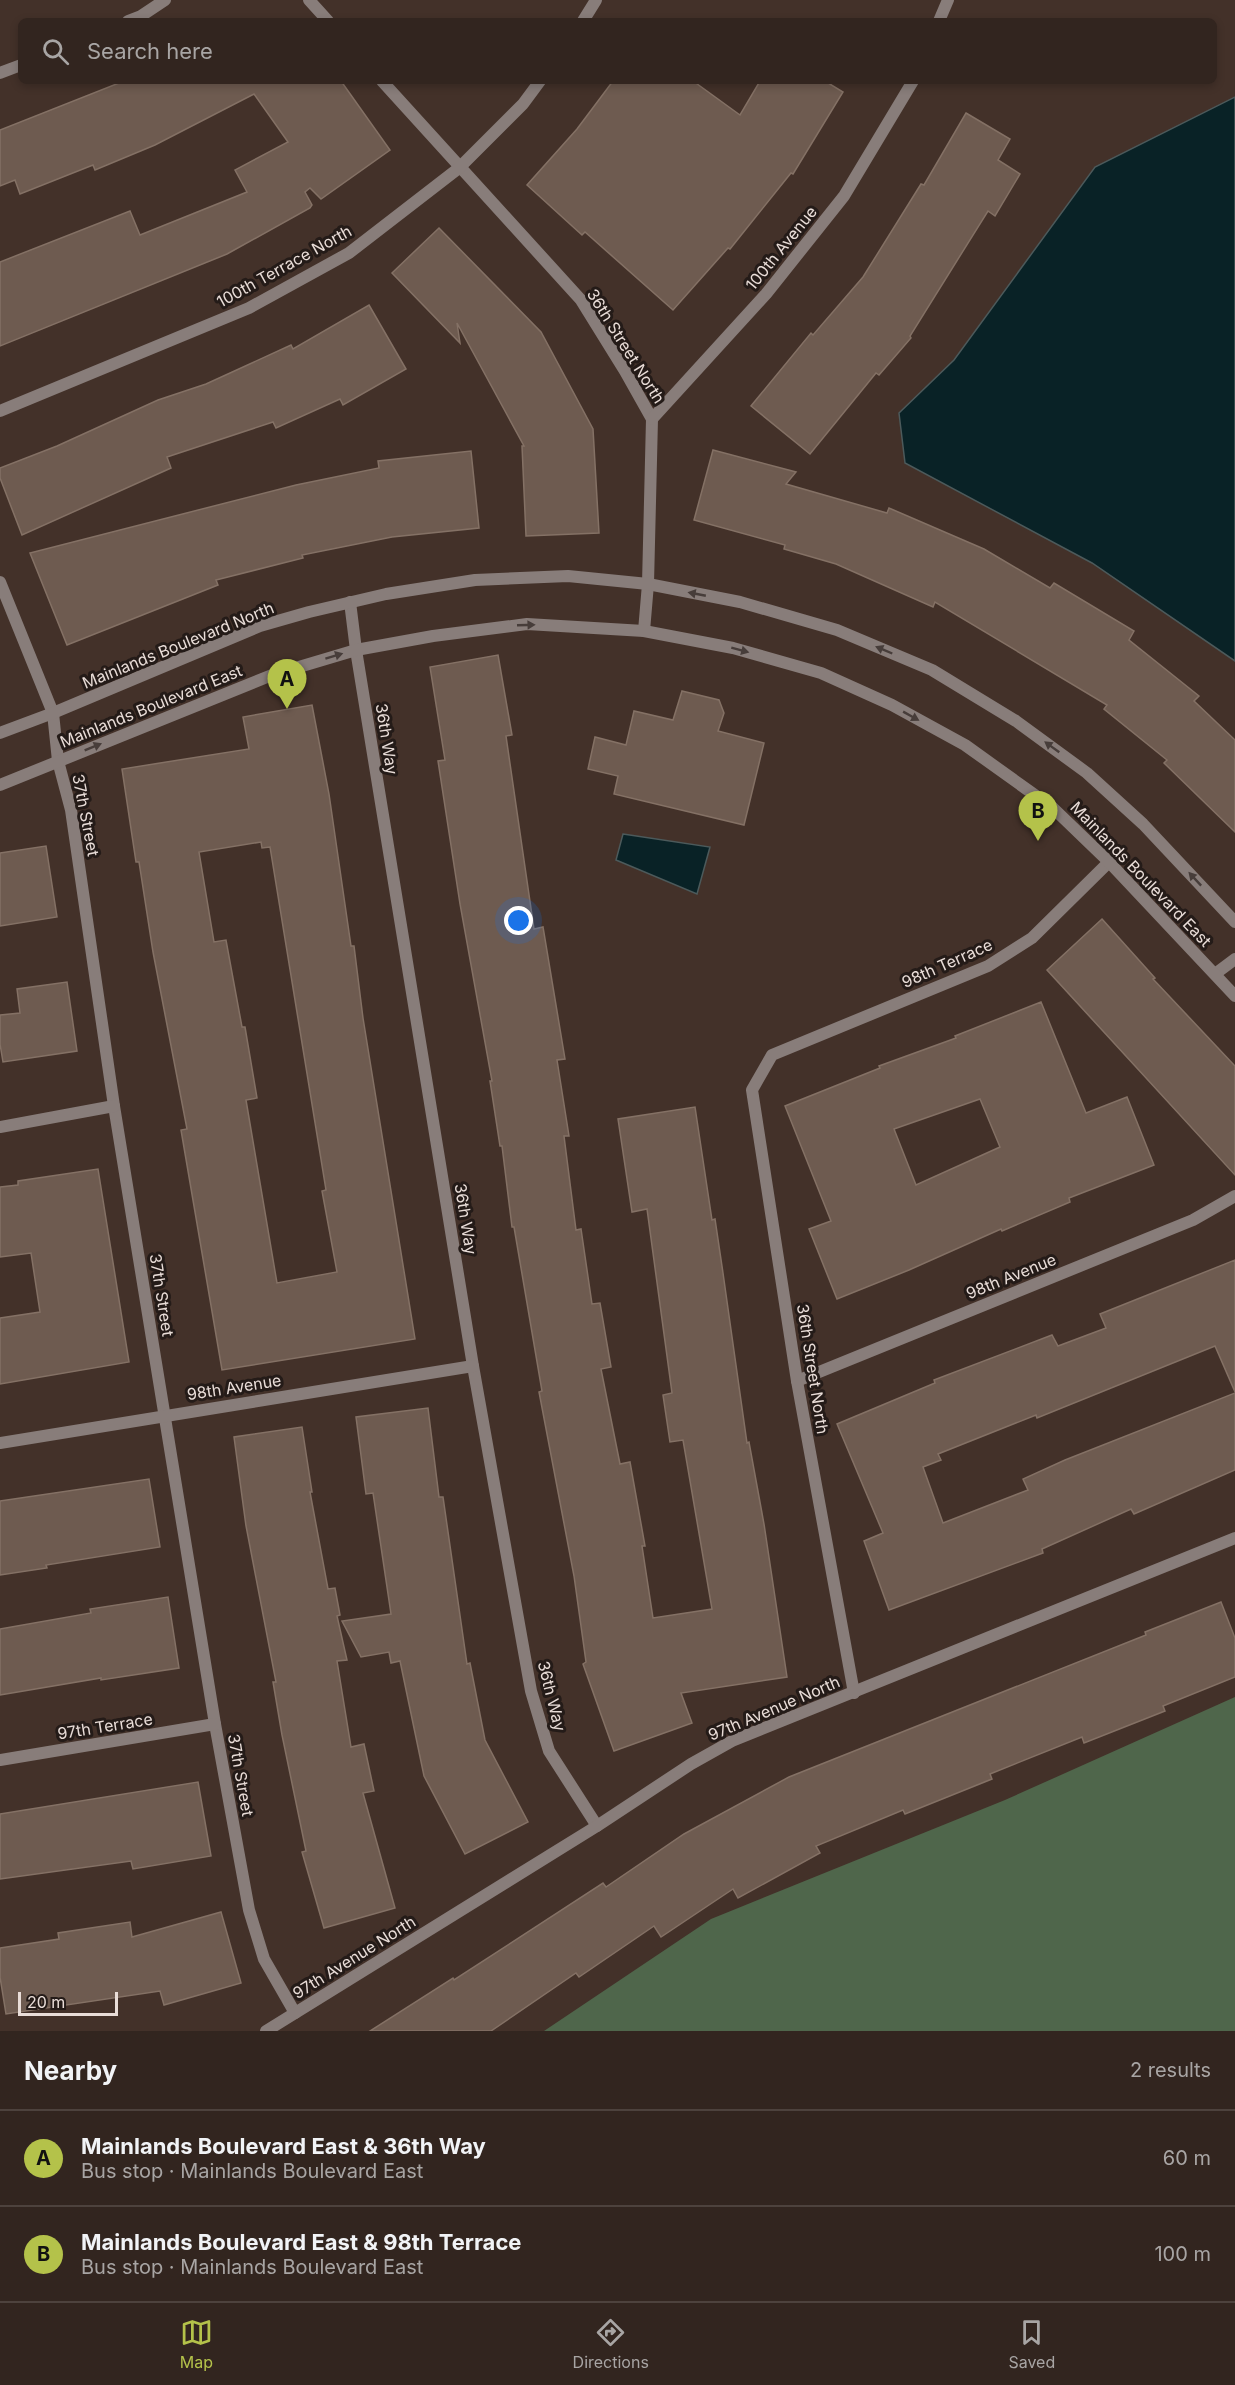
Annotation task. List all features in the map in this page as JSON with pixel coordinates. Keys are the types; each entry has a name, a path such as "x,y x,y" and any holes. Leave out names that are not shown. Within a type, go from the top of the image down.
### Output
{"street":[{"path":"136,18 165,0"},
{"path":"309,0 325,18"},
{"path":"585,18 596,0"},
{"path":"940,18 948,0"},
{"path":"0,73 18,65"},
{"name":"36th Street North","path":"385,84 581,300 652,419 648,584 644,631"},
{"name":"100th Terrace North","path":"0,411 249,308 349,253 459,168 523,104 538,84"},
{"name":"100th Avenue","path":"652,419 766,294 844,196 912,84"},
{"name":"Mainlands Boulevard North","path":"0,733 54,714 260,626 350,602 475,580 568,576 648,584 740,602 837,630 932,670 1016,721 1087,773 1143,824 1235,922"},
{"name":"37th Street","path":"0,582 54,714 58,761 71,810 114,1106 215,1724 249,1910 264,1959 295,2013"},
{"name":"36th Way","path":"350,602 473,1366 531,1691 549,1750 597,1826"},
{"name":"Mainlands Boulevard East","path":"0,785 272,675 356,650 433,636 527,624 644,631 733,648 821,673 892,705 965,745 1044,802 1109,862 1235,996"},
{"name":"98th Terrace","path":"772,1055 988,966 1032,938 1109,862"},
{"path":"1215,974 1235,959"},
{"name":"36th Street North","path":"772,1055 752,1090 797,1381 854,1693"},
{"path":"0,1127 114,1106"},
{"name":"98th Avenue","path":"797,1381 1194,1220 1235,1196"},
{"name":"98th Avenue","path":"0,1443 473,1366"},
{"name":"97th Avenue North","path":"266,2031 732,1740 854,1693 1235,1538"},
{"name":"97th Terrace","path":"0,1760 215,1724"}],"green space":[{"path":"1235,1697 1235,2031 544,2031 711,1919 1005,1800"}],"water":[{"path":"1235,97 1235,661 1092,563 905,463 899,413 954,360 1095,167"},
{"path":"623,834 710,847 697,894 616,860"}],"building":[{"path":"116,84 343,84 390,150 321,199 310,188 305,192 312,205 310,208 227,254 0,346 0,262 130,211 140,235 247,192 235,170 288,142 254,94 155,145 95,170 93,165 20,194 15,180 0,186 0,130"},
{"path":"611,84 697,84 740,115 758,84 830,84 843,92 793,174 791,173 730,249 728,248 673,310 585,232 582,235 527,185 577,129"},
{"path":"966,113 1010,139 998,160 1020,174 995,216 988,211 910,336 911,338 879,375 876,373 810,454 751,406 811,333 813,335 863,277 921,184 924,185"},
{"path":"439,228 541,332 593,429 599,533 526,536 522,446 524,446 457,323 460,343 392,273"},
{"path":"369,305 406,369 343,405 340,399 276,428 273,422 167,457 171,468 22,535 0,478 0,468 57,446 158,400 206,384 291,345 293,349"},
{"path":"713,450 796,472 786,484 887,513 889,508 984,549 1050,588 1054,583 1134,631 1129,640 1199,696 1194,701 1235,740 1235,832 1164,763 1167,760 1104,709 1107,705 935,602 933,607 836,564 784,549 785,545 694,520"},
{"path":"471,451 479,528 392,537 302,555 303,558 216,580 218,585 67,645 30,553 296,485 379,468 378,461"},
{"path":"498,655 512,735 506,736 534,929 543,927 565,1059 557,1060 569,1136 564,1136 576,1230 581,1229 592,1304 600,1303 611,1367 601,1369 620,1464 630,1462 645,1546 642,1546 653,1618 712,1609 683,1440 670,1442 663,1395 672,1393 647,1209 632,1212 618,1119 695,1107 712,1220 715,1219 747,1443 749,1442 764,1524 787,1677 681,1693 692,1723 614,1751 583,1664 586,1662 574,1576 539,1392 542,1391 514,1227 512,1227 502,1146 500,1146 490,1081 492,1081 460,904 438,761 445,760 430,667"},
{"path":"682,691 719,700 724,713 718,731 764,743 744,825 614,794 618,776 588,769 595,737 626,745 634,711 673,720"},
{"path":"312,705 329,794 351,946 354,946 363,1018 415,1339 222,1370 181,1130 187,1129 153,952 139,862 136,862 122,769 249,749 243,717","holes":["261,842 262,848 270,847 326,1190 322,1191 337,1272 277,1283 246,1100 257,1098 245,1027 242,1027 226,940 214,942 199,852"]},
{"path":"46,846 57,917 0,926 0,853"},
{"path":"1102,919 1155,978 1153,979 1235,1066 1235,1175 1047,970"},
{"path":"67,982 77,1051 3,1062 0,1044 0,1015 20,1013 17,989"},
{"path":"1041,1002 1086,1113 1127,1097 1154,1165 1069,1198 1070,1202 837,1299 809,1229 831,1221 785,1106 880,1068 879,1066 956,1038 955,1036","holes":["980,1099 1000,1147 916,1185 894,1129"]},
{"path":"98,1169 129,1362 0,1384 0,1318 40,1312 31,1253 0,1257 0,1187 18,1185 18,1181"},
{"path":"1235,1260 1235,1392 1215,1346 1037,1418 1036,1415 938,1454 941,1460 923,1467 943,1523 1028,1490 1023,1479 1065,1460 1235,1393 1235,1470 1134,1514 1131,1509 1042,1549 1043,1553 889,1610 864,1541 883,1533 837,1424 935,1383 934,1380 1052,1335 1058,1346 1106,1328 1100,1314"},
{"path":"428,1408 439,1497 443,1497 467,1664 470,1663 485,1740 528,1822 465,1854 424,1776 400,1661 391,1663 389,1652 361,1657 342,1621 391,1614 373,1493 366,1494 356,1417"},
{"path":"302,1427 312,1492 310,1492 328,1589 335,1588 340,1615 337,1616 347,1660 337,1661 351,1747 364,1744 374,1791 363,1793 395,1908 324,1928 302,1852 306,1851 282,1735 273,1682 276,1682 246,1526 234,1437"},
{"path":"149,1479 160,1547 46,1565 47,1568 0,1575 0,1501"},
{"path":"168,1597 179,1668 0,1695 0,1629 91,1613 90,1609"},
{"path":"1221,1602 1235,1638 1235,1677 1163,1706 1165,1711 1084,1743 1082,1737 990,1774 992,1779 905,1814 903,1810 816,1846 820,1853 738,1898 733,1889 661,1937 654,1926 579,1977 576,1973 491,2031 370,2031 453,1978 454,1980 603,1883 606,1887 684,1834 789,1777 1146,1635 1145,1632"},
{"path":"198,1782 211,1856 133,1869 131,1861 0,1879 0,1814"},
{"path":"221,1912 241,1983 164,2005 160,1991 6,2014 0,1977 0,1948 59,1939 58,1933 130,1922 132,1937"}],"place":[{"name":"Mainlands Boulevard East & 36th Way","path":"287,709"},
{"name":"Mainlands Boulevard East & 98th Terrace","path":"1038,841"}]}
